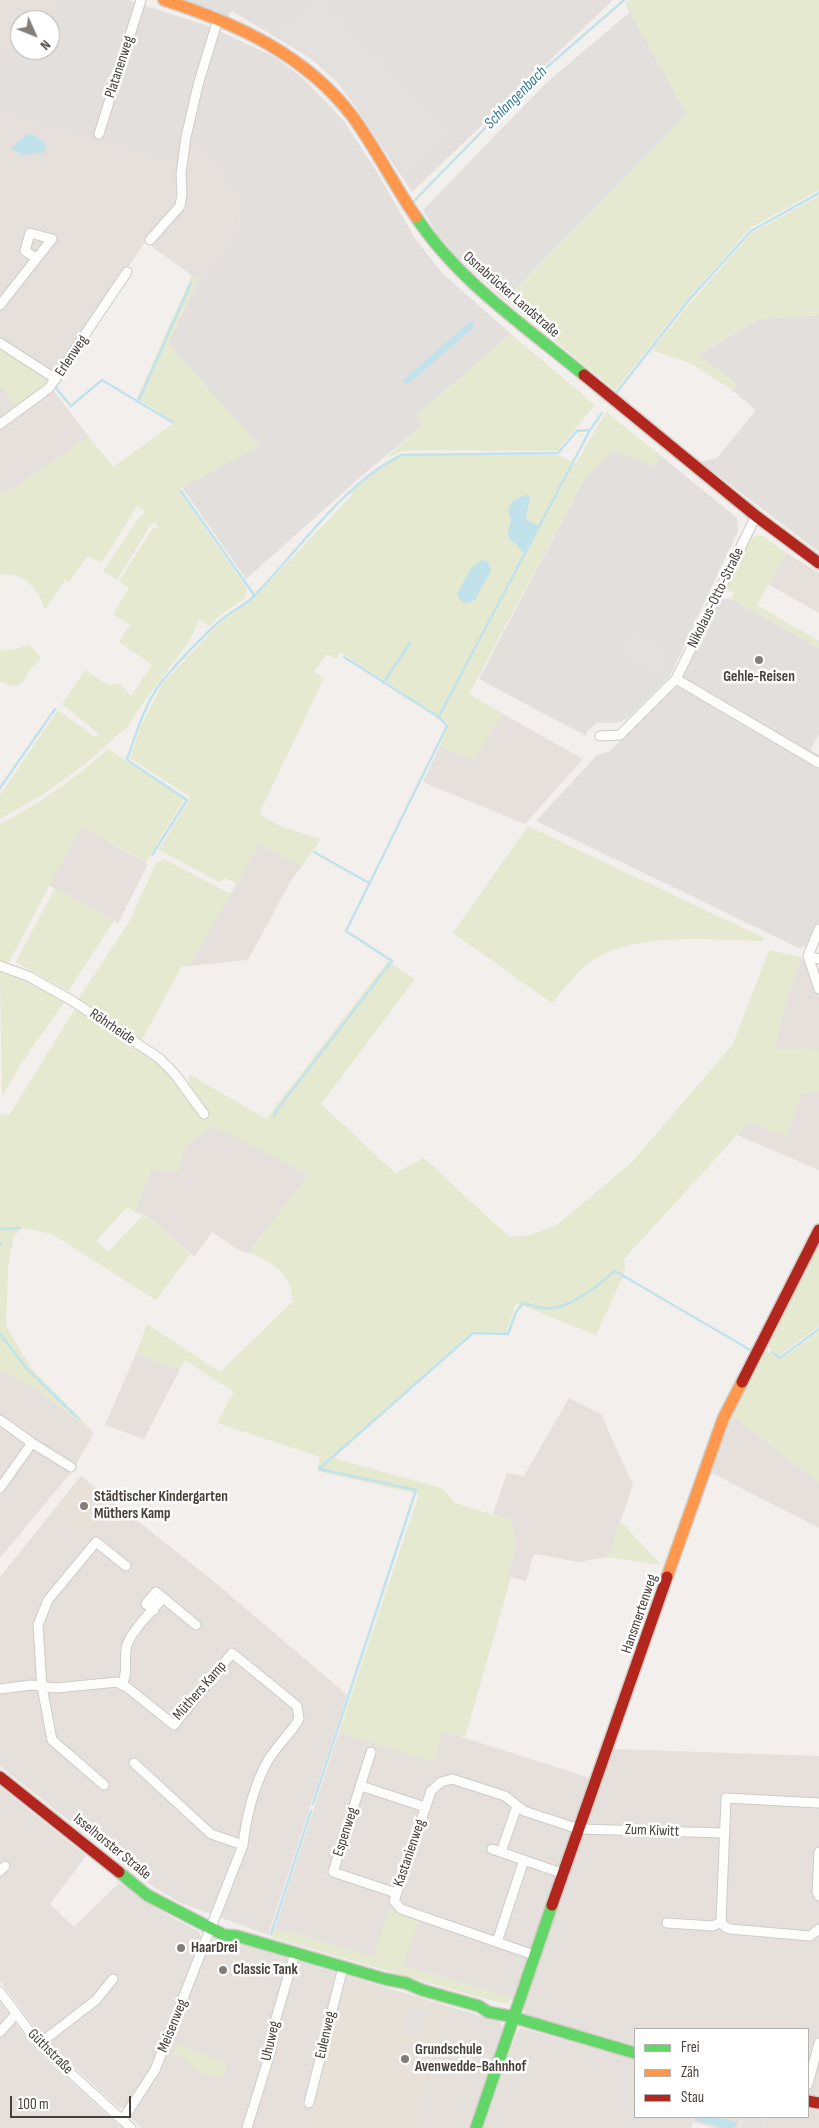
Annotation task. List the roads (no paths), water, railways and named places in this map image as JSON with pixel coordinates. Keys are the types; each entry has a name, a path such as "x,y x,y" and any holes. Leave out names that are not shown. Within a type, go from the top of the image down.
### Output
{"street":[{"name":"Platanenweg","path":"98,134 141,0"},
{"name":"Osnabrücker Landstraße","path":"164,0 218,19 280,51 330,90 349,112 420,224 451,262 499,308 756,516 819,563"},
{"path":"150,240 180,206 182,194 181,174 186,137 198,85 218,19"},
{"path":"0,305 36,258"},
{"name":"Erlenweg","path":"0,424 49,388 127,272"},
{"path":"0,342 56,379"},
{"name":"Nikolaus-Otto-Straße","path":"600,736 620,735 676,679 756,516"},
{"path":"676,679 819,762"},
{"path":"819,929 808,956 819,989"},
{"path":"808,956 819,959"},
{"name":"Röhrheide","path":"0,966 28,976 71,1000 159,1058 174,1073 204,1114"},
{"name":"Hansmertenweg","path":"476,2128 512,2017 723,1419 819,1230"},
{"path":"0,1420 32,1443 71,1467"},
{"path":"0,1488 32,1443"},
{"path":"104,1785 52,1740 42,1687 38,1625 40,1614 48,1600 96,1542 126,1566"},
{"path":"0,1689 31,1685 56,1688 118,1682 122,1684 126,1677 126,1647 131,1637 163,1598 196,1625"},
{"name":"Müthers Kamp","path":"122,1684 174,1725 232,1653 297,1706 299,1719 266,1765 246,1821 243,1845 212,1927"},
{"name":"Espenweg","path":"371,1752 332,1872 396,1893"},
{"path":"134,1763 211,1834 243,1845"},
{"name":"Isselhorster Straße","path":"0,1777 147,1895 212,1927 224,1936 237,1936 385,1979 404,1988 422,1990 479,2006 488,2012 512,2017 634,2053"},
{"name":"Kastanienweg","path":"534,1955 401,1909 394,1901 431,1791 441,1782 452,1779 505,1796 524,1811 579,1829"},
{"path":"361,1786 425,1808"},
{"path":"819,1803 726,1798 721,1922 724,1928 730,1929 810,1936 819,1929"},
{"path":"516,1806 497,1851 564,1874"},
{"name":"Zum Kiwitt","path":"579,1829 725,1833"},
{"path":"819,1852 817,1892 819,1896"},
{"path":"496,1942 524,1860"},
{"path":"667,1923 713,1926 721,1922"},
{"name":"Meisenweg","path":"122,2120 155,2070 212,1927"},
{"name":"Uhuweg","path":"247,2128 271,2050 274,2025 295,1953"},
{"name":"Eulenweg","path":"309,2103 343,1967"},
{"path":"38,2044 96,2000 113,1979"},
{"name":"Güthstraße","path":"0,1992 38,2044 131,2128"},
{"name":"Güthstraße","path":"0,2032 16,2014"},
{"path":"809,2080 819,2043"}],"water":[{"path":"27,134 35,135 46,144 44,153 22,155 11,149"},
{"path":"471,321 474,323 474,327 408,384 404,384 403,380"},
{"path":"524,495 530,495 526,519 538,526 524,553 507,536 511,521 508,509 512,502"},
{"path":"482,560 488,562 491,571 475,600 466,604 459,599 457,594 471,568"},
{"path":"696,2118 721,2118 737,2122 735,2128 724,2128 695,2120"}],"waterway":[{"name":"Schlangenbach","path":"414,201 531,81 624,0"},
{"name":"Schlangenbach","path":"616,393 689,300 751,231 819,193"},
{"path":"138,402 191,283"},
{"path":"84,346 56,388 71,406 102,380 172,422"},
{"path":"438,718 590,430 602,413"},
{"path":"152,855 187,800 127,760 151,698 163,680 191,649 228,614 252,598 341,500 360,482 402,455 558,453 577,431 590,430"},
{"path":"181,491 254,595"},
{"path":"383,683 410,643"},
{"path":"274,1117 276,1111 392,961 346,931 447,726 440,718 344,657"},
{"path":"0,788 55,709"},
{"path":"314,852 369,883"},
{"path":"0,1229 20,1228"},
{"path":"319,1469 473,1333 508,1334 516,1312 523,1303 546,1308 562,1306 586,1293 615,1271 752,1351"},
{"path":"772,1352 780,1358 819,1329"},
{"path":"0,1334 28,1370 79,1419"},
{"path":"313,1804 416,1490 319,1469"},
{"path":"271,1934 311,1811"}],"place":[{"name":"Gehle-Reisen","path":"759,660"},
{"name":"Städtischer Kindergarten Müthers Kamp","path":"84,1506"},
{"name":"HaarDrei","path":"181,1948"},
{"name":"Classic Tank","path":"223,1970"},
{"name":"Grundschule Avenwedde-Bahnhof","path":"405,2059"}]}
